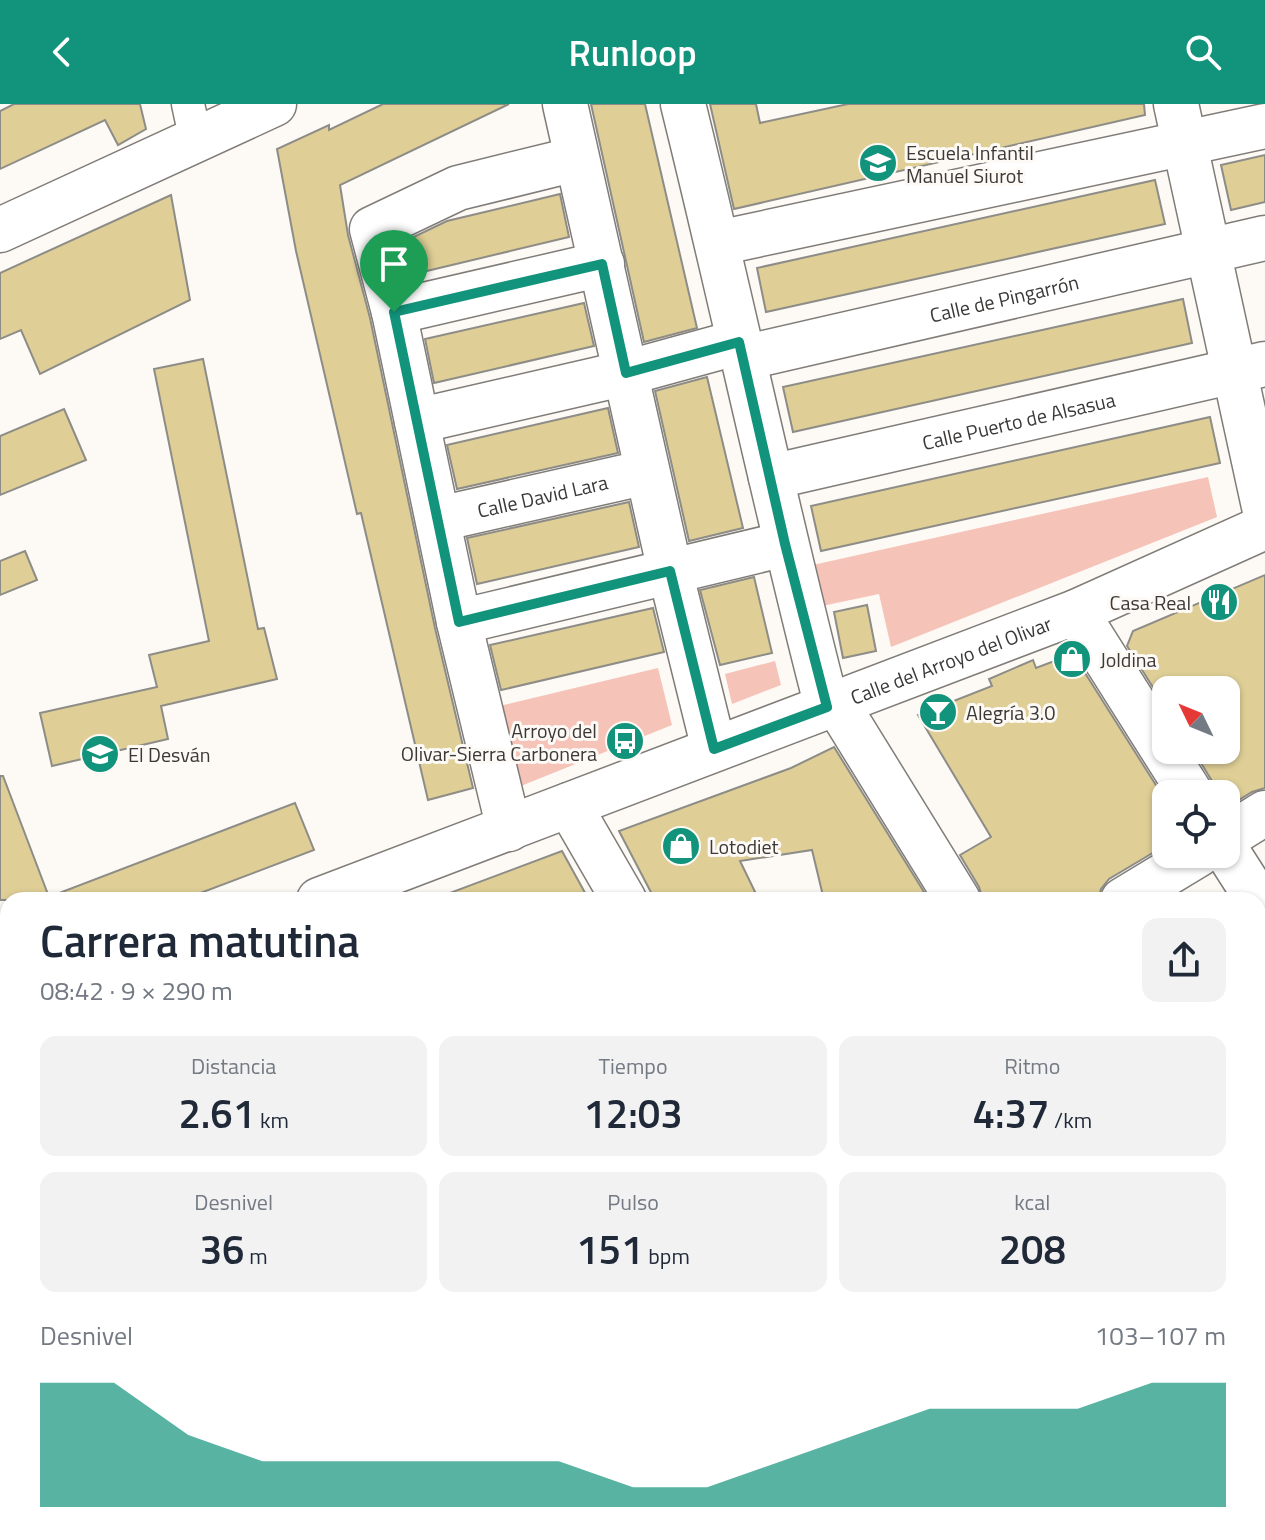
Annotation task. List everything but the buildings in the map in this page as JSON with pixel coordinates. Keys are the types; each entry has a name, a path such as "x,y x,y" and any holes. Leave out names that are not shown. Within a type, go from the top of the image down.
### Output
{"street":[{"path":"0,230 192,123 274,104"},
{"path":"565,104 647,472 714,749"},
{"path":"683,104 718,243 785,544 832,705 953,892"},
{"path":"718,243 1180,124 1265,126"},
{"path":"1180,124 1207,250 1249,368 1265,511"},
{"path":"509,829 459,622 394,312 372,229 458,188 576,159"},
{"name":"Calle de Pingarrón","path":"417,421 626,373 1265,238"},
{"path":"394,312 602,264"},
{"name":"Calle Puerto de Alsasua","path":"771,477 1249,368"},
{"name":"Calle David Lara","path":"439,519 647,472"},
{"name":"Calle del Arroyo del Olivar","path":"340,892 1076,612 1265,527"},
{"path":"459,622 785,544"},
{"path":"1076,612 1182,780"},
{"path":"569,805 619,892"},
{"path":"1240,828 1265,813"},
{"path":"1136,892 1176,868"},
{"path":"1238,868 1253,892"}],"shaded area":[{"path":"1208,477 1217,517 891,647 879,594 822,606 813,565"},
{"path":"775,661 781,685 732,704 725,674"},
{"path":"658,668 672,725 516,788 495,707"}],"place":[{"name":"Escuela Infantil Manuel Siurot","path":"878,163"},
{"name":"Casa Real","path":"1219,602"},
{"name":"Joldina","path":"1072,659"},
{"name":"Alegría 3.0","path":"938,712"},
{"name":"Arroyo del Olivar-Sierra Carbonera","path":"625,741"},
{"name":"El Desván","path":"100,754"},
{"name":"Lotodiet","path":"681,846"}],"route":[{"path":"602,264 626,373 739,342 785,544 827,707 714,749 670,571 459,622 394,312 602,264"}]}
